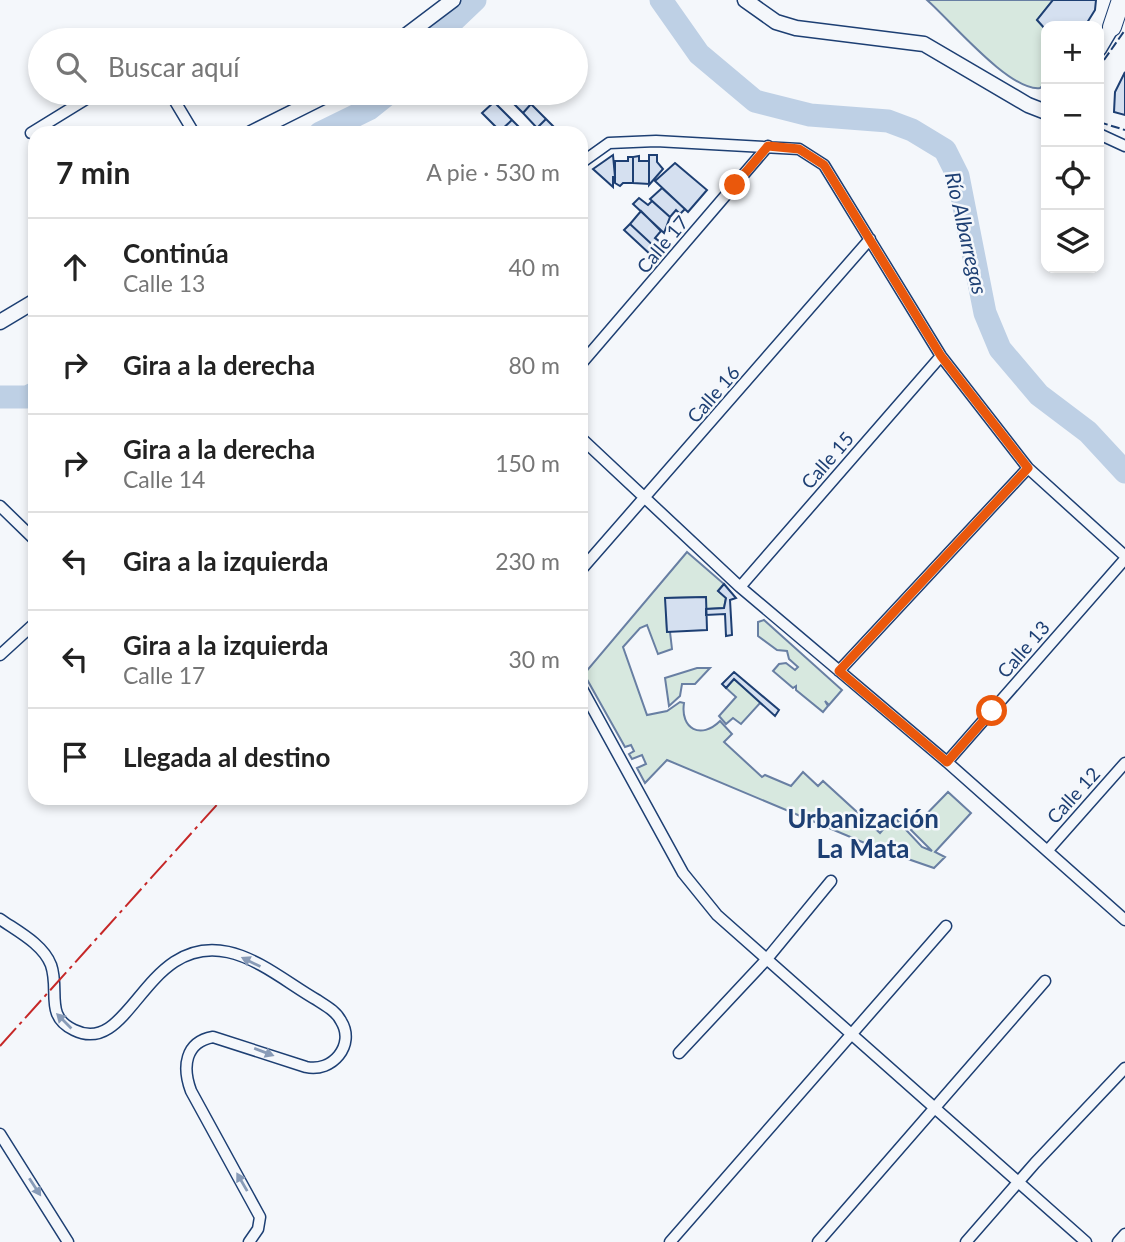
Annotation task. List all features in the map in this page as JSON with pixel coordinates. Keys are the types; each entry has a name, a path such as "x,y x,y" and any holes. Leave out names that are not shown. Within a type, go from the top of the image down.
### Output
{"highway":[{"path":"1107,0 1121,18"},
{"path":"1121,0 1121,18"}],"street":[{"path":"415,28 453,0"},
{"path":"745,0 776,22 796,28 924,44 1041,110"},
{"path":"1104,42 1121,18"},
{"path":"42,126 76,105"},
{"path":"177,105 190,126"},
{"path":"265,126 307,105"},
{"path":"1104,136 1125,146"},
{"path":"588,157 599,148 618,141 799,149 824,165 941,356 1028,468 1125,558"},
{"name":"Calle 17","path":"588,356 768,146"},
{"name":"Calle 16","path":"588,562 870,239"},
{"path":"0,323 28,305"},
{"name":"Calle 15","path":"740,587 941,356"},
{"path":"588,444 740,587 947,762 1125,920"},
{"path":"839,671 1028,468"},
{"path":"0,506 28,533"},
{"name":"Calle 13","path":"947,762 1125,558"},
{"path":"0,655 28,629"},
{"path":"588,700 683,873 716,915 1086,1242"},
{"name":"Calle 12","path":"1048,850 1125,763"},
{"path":"679,1053 766,960 831,881"},
{"path":"0,919 43,954 50,964 56,1016 77,1032 92,1034 115,1026 154,976 175,960 215,950 251,961 324,1005 341,1019 345,1032 343,1048 334,1061 321,1068 306,1067 213,1037 199,1042 187,1056 185,1072 191,1091 260,1217 258,1229 249,1242"},
{"path":"670,1242 946,926"},
{"path":"818,1242 1045,981"},
{"path":"966,1242 1125,1068"},
{"path":"0,1134 68,1242"},
{"path":"1118,1242 1125,1234"}],"shaded area":[{"path":"927,0 1053,0 1037,20 1041,24 1040,88 1013,79 981,53"},
{"path":"687,552 724,584 718,591 726,598 724,608 706,609 705,597 666,598 667,631 670,632 672,649 658,654 647,625 640,628 623,647 647,715 667,711 680,702 684,703 685,719 693,729 706,730 720,721 732,734 724,742 762,777 765,775 791,786 803,772 818,786 823,781 880,833 894,817 922,847 932,851 911,830 948,792 971,813 935,852 945,857 934,868 879,849 667,760 645,783 637,768 646,764 642,755 632,759 629,754 634,751 631,745 625,747 588,681 588,669"},
{"path":"764,620 842,690 829,705 825,701 828,706 823,712 796,690 796,686 793,688 773,671 779,664 786,663 795,670 798,667 789,659 787,651 777,650 758,636 758,622"},
{"path":"697,668 710,668 695,684 682,684 680,696 669,706 665,678"},
{"path":"734,679 773,712 760,703 741,724 733,718 726,724 719,716 736,697 726,688"}],"building":[{"path":"1053,0 1096,0 1095,10 1088,21 1041,21 1041,24 1037,20"},
{"path":"1125,72 1125,115 1114,112 1115,92"},
{"path":"491,105 497,105 512,120 505,126 495,126 482,113"},
{"path":"515,105 530,105 523,113"},
{"path":"532,105 546,119 535,126 523,113"},
{"path":"546,119 553,126 539,126"},
{"path":"512,120 518,126 505,126"},
{"path":"613,155 615,177 613,187 593,169"},
{"path":"649,155 657,155 657,162 663,169 649,185"},
{"path":"639,156 639,161 649,161 649,184 633,183 633,157"},
{"path":"628,157 633,157 633,183 623,183 620,186 615,183 615,161 628,161"},
{"path":"675,163 707,190 688,212 655,181"},
{"path":"662,188 685,209 680,214 676,210 670,217 650,199"},
{"path":"639,198 648,205 652,201 670,217 664,233 633,204"},
{"path":"641,211 661,231 655,238 663,244 658,250 630,224"},
{"path":"630,224 658,250 652,256 624,230"},
{"path":"724,584 736,598 730,600 732,635 726,636 725,614 706,615 706,609 724,608 726,598 718,591"},
{"path":"706,597 707,630 667,632 665,598"},
{"path":"734,672 779,710 775,716 734,679 726,688 722,684"}],"waterway":[{"path":"446,28 475,0"},
{"name":"Río Albarregas","path":"661,0 699,54 755,101 810,115 888,121 912,130 945,150 958,176 985,313 1000,349 1039,395 1088,432 1125,472"},
{"path":"334,126 374,105"},
{"path":"0,397 28,396"}],"fence":[{"path":"1104,60 1125,30"},
{"path":"1104,124 1125,130"}],"power":[{"path":"0,1046 217,805"}],"district":[{"name":"Urbanización La Mata","path":"863,833"}],"route":[{"path":"735,185 768,146 799,149 824,165 941,356 1028,468 839,671 947,762 992,711"}]}
